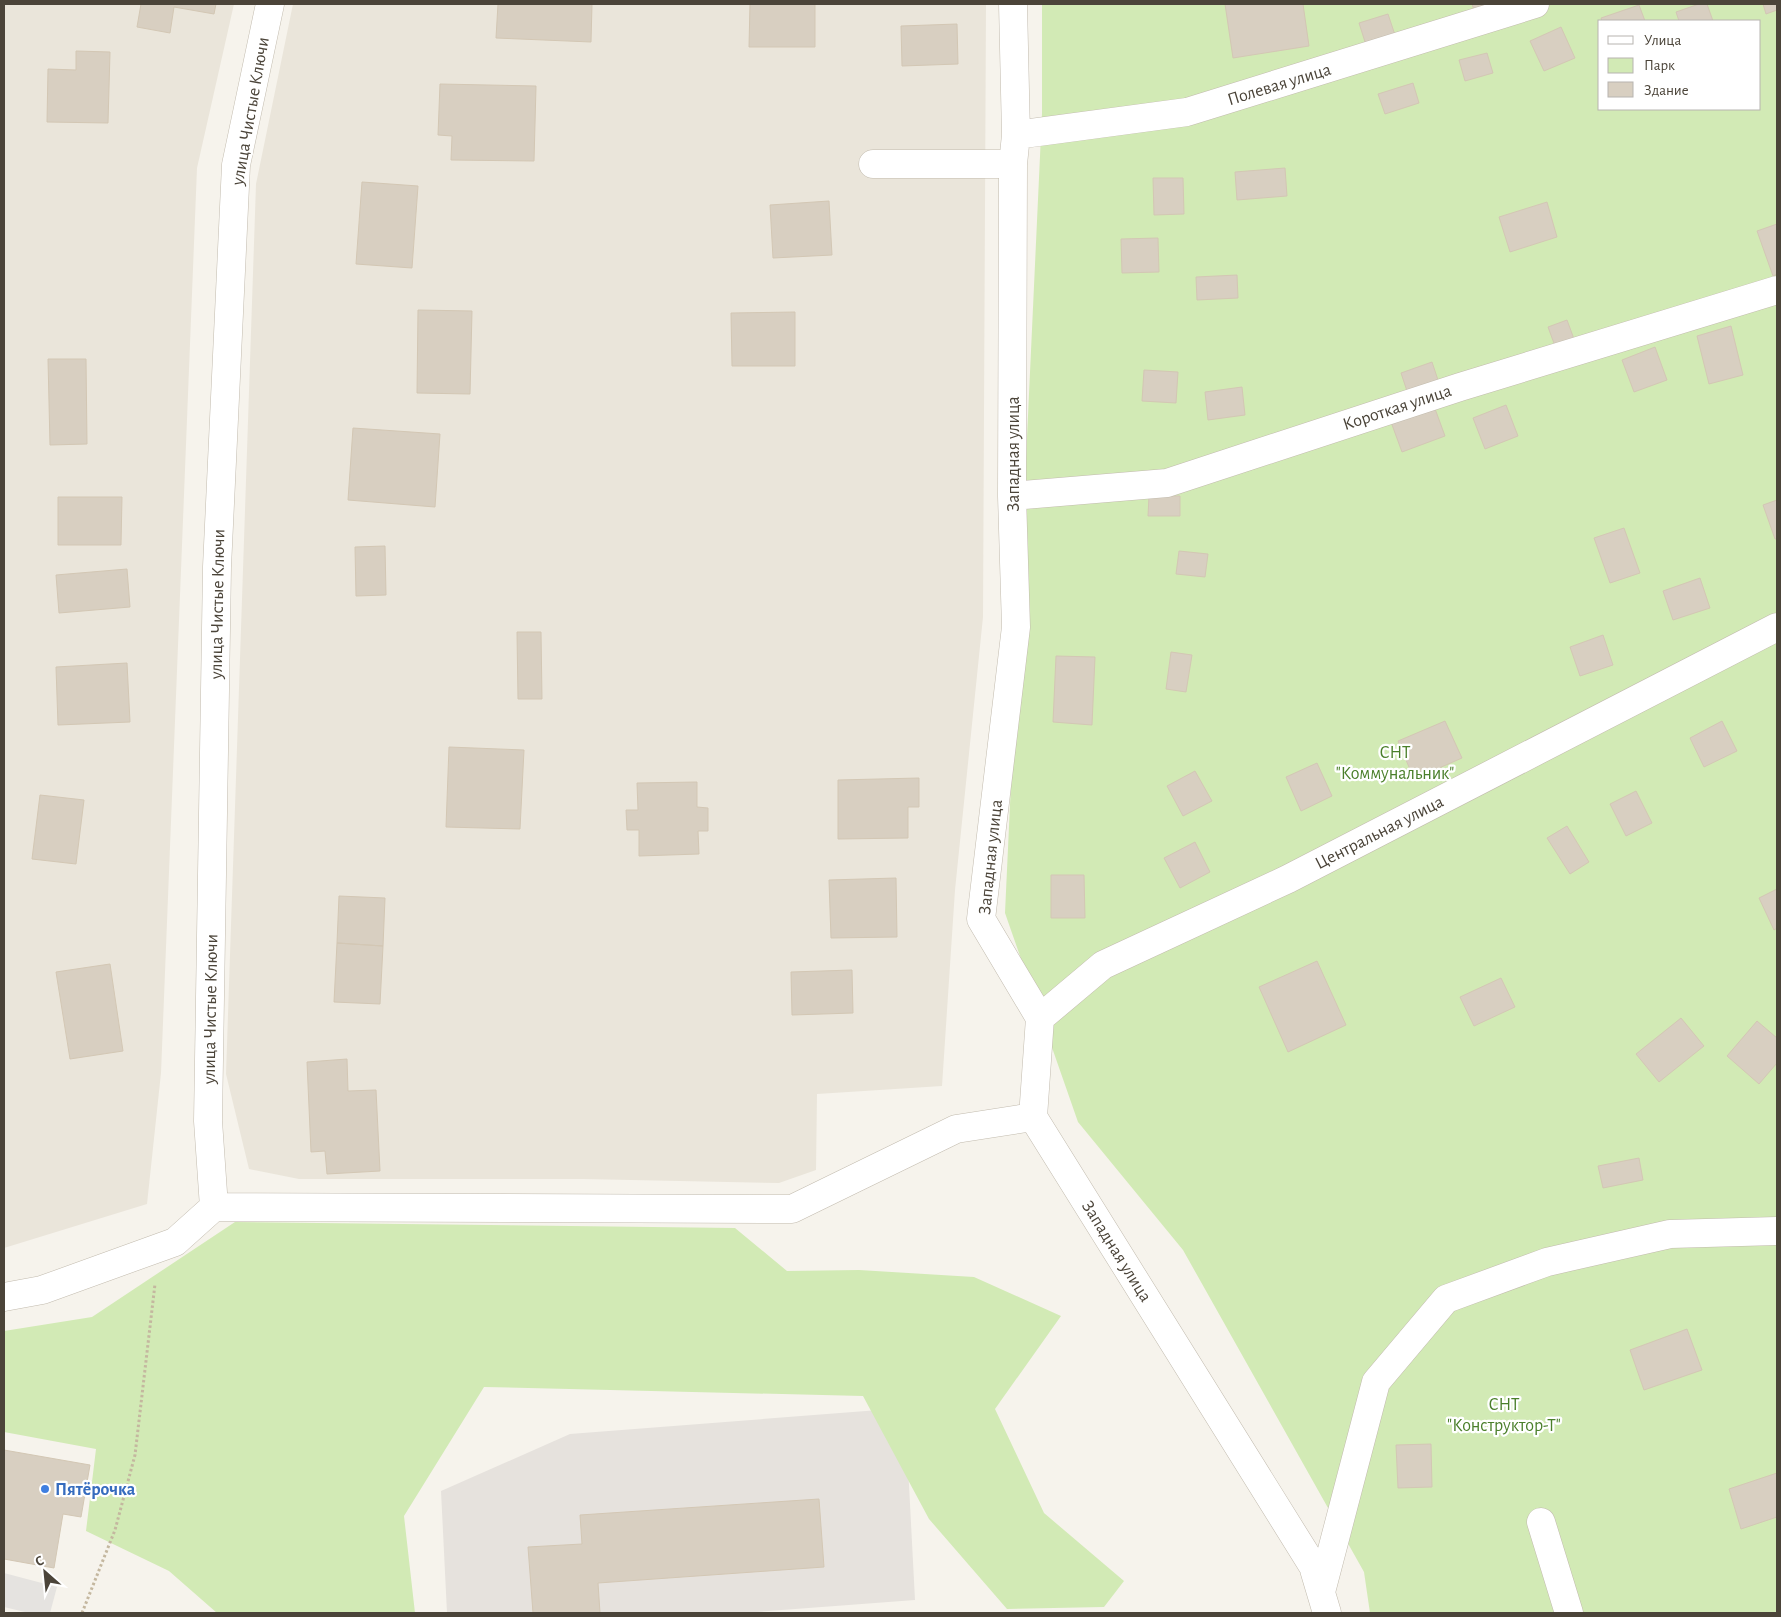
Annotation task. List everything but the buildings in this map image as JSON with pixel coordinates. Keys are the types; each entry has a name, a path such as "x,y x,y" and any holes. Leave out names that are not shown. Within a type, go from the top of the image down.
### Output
{"street":[{"name":"улица Чистые Ключи","path":"214,1207 208,1121 217,567 236,165 270,4"},
{"name":"Западная улица","path":"1012,4 1016,135 1013,164 1012,496 1016,627 981,919 1040,1018"},
{"name":"Полевая улица","path":"1016,135 1033,135 1187,112 1535,4"},
{"path":"873,164 1013,164"},
{"name":"Короткая улица","path":"1012,496 1168,484 1460,387 1777,290"},
{"name":"Центральная улица","path":"1040,1018 1103,965 1288,879 1777,627"},
{"path":"4,1297 42,1290 175,1242 214,1207 792,1209 956,1129 1032,1117 1040,1018"},
{"name":"Западная улица","path":"1032,1117 1314,1566 1324,1603"},
{"path":"1324,1603 1376,1382 1446,1299 1547,1262 1670,1234 1777,1231"},
{"path":"1542,1522 1570,1613"}],"path":[{"path":"82,1613 116,1530 134,1455 159,1248"}],"shaded area":[{"path":"4,4 234,4 197,168 161,1073 147,1204 4,1248"},
{"path":"293,4 986,4 983,617 955,890 942,1086 817,1094 816,1170 779,1183 583,1179 299,1179 249,1169 226,1074 256,184"},
{"path":"905,1408 915,1600 743,1613 447,1613 441,1491 570,1434"},
{"path":"4,1573 57,1587 50,1613 29,1613 4,1607"}],"green space":[{"name":"СНТ \"Коммунальник\"","path":"1042,4 1777,4 1777,1613 1370,1613 1364,1572 1183,1250 1078,1122 1005,913 1042,113"},
{"path":"235,1222 735,1228 787,1271 859,1270 974,1277 1061,1316 995,1409 1044,1513 1124,1581 1104,1607 1007,1609 929,1519 863,1396 484,1387 404,1516 415,1613 217,1613 169,1571 86,1531 96,1449 4,1432 4,1331 92,1317"}],"place":[{"name":"Пятёрочка","path":"45,1489"}],"park label":[{"name":"СНТ \"Конструктор-Т\"","path":"1504,1414"}]}
